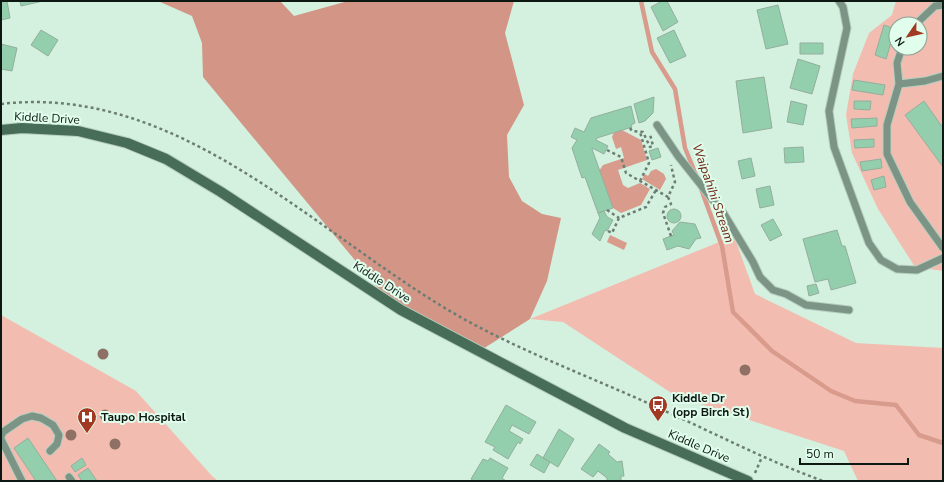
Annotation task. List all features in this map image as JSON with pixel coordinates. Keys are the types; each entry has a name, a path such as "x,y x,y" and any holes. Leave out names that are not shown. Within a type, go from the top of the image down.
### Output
{"street":[{"name":"Kiddle Drive","path":"1,130 22,128 78,131 127,144 166,159 221,192 400,310 625,428 748,481"}],"lane":[{"path":"839,1 847,28 829,112 834,147 869,243 881,260 898,269 917,270 943,258"},
{"path":"924,16 935,6 943,5"},
{"path":"900,56 897,64 899,84 887,125 887,154 910,202 943,248"},
{"path":"899,84 925,81 943,76"},
{"path":"657,125 678,156 724,214 753,262 760,277 773,290 786,294 806,305 849,310"},
{"path":"22,481 1,438 3,432 22,419 32,416 41,418 53,425 59,435 57,444 50,450"}],"path":[{"path":"1,104 40,102 78,106 121,114 153,124 181,137 247,175 420,292 500,338 662,409 762,457 822,481"},
{"path":"630,128 632,131 643,132 650,147 653,146 649,132"},
{"path":"640,132 649,163 640,181"},
{"path":"607,150 621,157 626,173 668,196 671,204 665,207 663,213 671,236"},
{"path":"668,196 675,182 669,159"},
{"path":"608,230 612,233 619,218 646,207 656,190"},
{"path":"607,210 619,218"},
{"path":"757,470 762,457"}],"shaded area":[{"path":"158,1 280,1 294,16 348,1 514,1 505,33 524,105 507,135 509,177 522,201 542,214 561,218 547,281 530,319 478,352 383,294 203,77 202,43 192,16"},
{"path":"896,1 943,1 943,271 915,267 878,209 852,153 846,115 853,74 869,33 888,18 888,56 928,56 928,16 891,16"},
{"path":"622,130 641,140 647,160 618,170 623,185 628,188 640,183 650,189 641,205 621,213 613,208 599,171 603,165 624,158 621,147 616,149 612,137 614,132"},
{"path":"656,169 664,174 666,179 660,190 642,179 645,174 648,176 651,171"},
{"path":"610,235 627,243 624,250 607,242"},
{"path":"734,236 755,294 856,343 943,348 943,481 858,481 844,451 676,396 563,322 530,319"},
{"name":"Taupo Hospital","path":"1,315 136,391 218,481 1,481"}],"building":[{"path":"1,1 7,1 10,18 1,20"},
{"path":"20,1 43,1 21,6"},
{"path":"662,1 667,1 678,22 663,31 651,7"},
{"path":"778,5 788,44 766,49 757,10"},
{"path":"884,25 888,26 888,52 886,59 875,55"},
{"path":"41,30 58,40 48,56 31,45"},
{"path":"674,30 686,56 670,63 657,38"},
{"path":"800,43 823,43 823,54 800,54"},
{"path":"1,44 17,48 12,71 1,69"},
{"path":"798,59 820,66 812,94 790,88"},
{"path":"764,77 772,128 743,133 736,81"},
{"path":"854,80 885,85 883,95 852,90"},
{"path":"654,97 653,113 645,121 639,123 634,104"},
{"path":"791,101 807,105 803,125 787,122"},
{"path":"854,101 871,101 870,110 854,109"},
{"path":"924,101 943,128 943,167 905,115"},
{"path":"631,106 635,123 631,125 632,127 597,138 596,140 608,146 604,154 592,148 613,208 598,213 585,177 582,178 572,148 577,140 571,137 575,128 584,132 591,118"},
{"path":"877,118 877,126 852,128 851,119"},
{"path":"874,139 874,147 855,148 854,140"},
{"path":"803,147 804,162 785,163 784,148"},
{"path":"658,148 661,157 652,160 649,151"},
{"path":"751,158 755,176 742,179 738,161"},
{"path":"881,159 882,168 862,171 860,162"},
{"path":"884,176 886,187 874,190 871,180"},
{"path":"770,186 774,205 760,208 756,189"},
{"path":"671,209 677,209 681,213 681,219 677,223 671,223 667,219 667,213"},
{"path":"604,211 607,217 613,220 607,231 605,230 600,241 592,234 600,218 598,213"},
{"path":"773,219 782,235 770,241 761,225"},
{"path":"680,222 695,224 701,238 696,239 689,249 678,246 667,250 663,239 674,235 672,231"},
{"path":"837,230 842,246 845,246 856,283 831,290 828,279 815,282 803,239"},
{"path":"816,284 819,293 809,296 807,286"},
{"path":"506,405 536,422 529,434 512,425 509,431 523,439 520,444 518,442 508,459 493,450 495,447 485,442"},
{"path":"559,429 574,439 558,467 543,458"},
{"path":"28,438 57,481 36,481 14,448"},
{"path":"599,444 610,452 608,454 617,462 622,461 624,476 621,476 621,481 607,481 607,478 598,471 593,477 581,469"},
{"path":"537,454 550,462 544,473 530,465"},
{"path":"82,458 86,465 75,472 71,466"},
{"path":"490,458 508,468 502,478 506,481 474,481 471,479 483,459 488,461"},
{"path":"88,468 97,481 82,481 78,475"}],"waterway":[{"name":"Waipahihi Stream","path":"641,1 652,52 675,89 685,148 696,175"},
{"name":"Waipahihi Stream","path":"700,186 722,246 733,312 772,351 831,391 855,401 896,405 919,435 943,443"}],"place":[{"name":"Kiddle Dr (opp Birch St)","path":"658,422"},
{"name":"Taupo Hospital","path":"87,434"}]}
